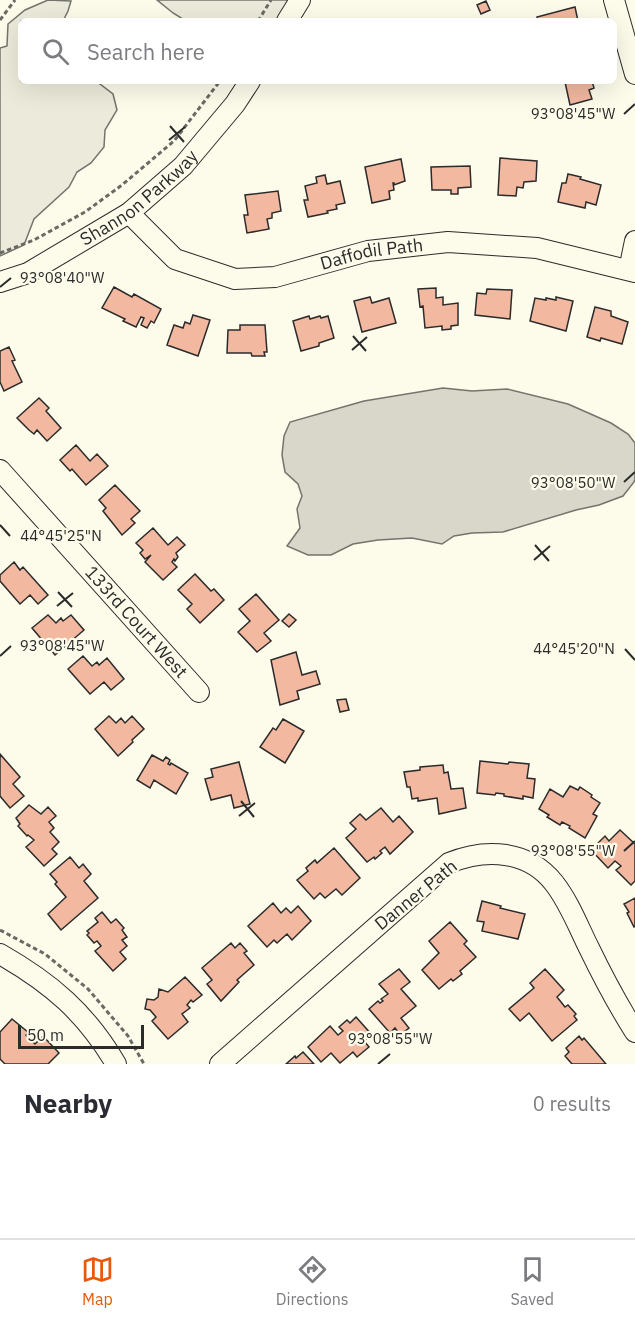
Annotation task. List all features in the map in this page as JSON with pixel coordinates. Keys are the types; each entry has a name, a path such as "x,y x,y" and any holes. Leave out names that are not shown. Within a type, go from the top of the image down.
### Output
{"street":[{"path":"289,18 300,0"},
{"path":"614,0 635,74"},
{"name":"Shannon Parkway","path":"0,282 28,273 129,213 183,166 235,104 248,84"},
{"name":"Daffodil Path","path":"129,213 176,259 235,279 275,277 368,251 448,242 537,248 632,271"},
{"path":"632,271 635,241"},
{"name":"133rd Court West","path":"0,470 200,692"},
{"name":"Danner Path","path":"220,1064 449,863 486,854 506,855 524,861 541,870 554,884 565,900 616,1003 635,1032"},
{"path":"0,954 39,978 73,1007 103,1042 116,1064"}],"path":[{"path":"0,20 15,0"},
{"path":"260,18 271,0"},
{"path":"0,253 34,240 85,212 122,185 174,141 218,84"}],"shaded area":[{"path":"48,0 71,1 64,18 18,18 18,84 100,84 113,94 117,110 105,130 104,147 91,163 77,172 69,187 34,219 24,245 0,256 0,48 7,46 8,24 25,10"},
{"path":"157,0 300,0 289,18 181,18"},
{"path":"443,388 472,391 507,389 568,404 611,423 628,434 635,443 634,482 623,496 599,505 503,532 454,536 442,544 412,538 378,540 353,544 331,555 308,555 287,546 300,528 297,509 302,496 298,484 285,472 282,455 284,436 290,422 364,401"}],"building":[{"path":"486,1 490,10 481,14 477,5"},
{"path":"575,7 577,18 537,18"},
{"path":"565,84 593,84 594,88 589,90 592,99 570,105"},
{"path":"500,158 537,161 536,181 524,182 523,188 517,187 516,196 498,195"},
{"path":"401,159 405,181 394,185 393,183 394,190 389,191 390,199 372,203 365,167"},
{"path":"470,166 471,187 458,188 458,194 451,194 451,190 432,190 431,167"},
{"path":"568,174 601,185 596,205 586,202 585,208 558,202 562,183 566,183"},
{"path":"325,175 327,184 340,181 345,203 336,205 337,209 327,211 328,213 308,217 304,200 308,200 305,186 317,183 316,177"},
{"path":"278,191 281,211 272,213 272,218 267,219 269,229 247,233 244,215 248,215 245,195"},
{"path":"114,287 132,297 134,294 161,309 154,323 151,321 147,328 141,325 144,318 141,317 136,327 102,308"},
{"path":"436,288 436,298 443,297 443,305 458,303 458,325 451,326 451,329 442,330 442,326 425,328 423,306 420,307 418,289"},
{"path":"487,289 512,290 510,319 475,315 477,293 486,294"},
{"path":"370,297 372,303 389,298 396,323 362,332 354,301"},
{"path":"556,297 573,301 566,331 530,321 535,298 556,300"},
{"path":"595,307 611,311 611,316 628,322 622,344 587,337"},
{"path":"193,315 210,320 198,356 167,345 174,325 183,328 185,322 190,324"},
{"path":"309,316 310,319 328,316 334,338 319,343 319,346 301,351 293,321"},
{"path":"240,325 265,325 267,352 264,352 265,356 252,356 251,353 227,353 228,330 240,330"},
{"path":"9,347 15,360 12,361 22,382 4,391 0,382 0,351"},
{"path":"39,398 49,408 46,411 61,428 47,441 37,430 34,434 17,418"},
{"path":"76,445 90,461 97,454 108,466 86,485 72,469 70,471 60,460"},
{"path":"115,485 140,511 131,519 135,523 122,535 103,511 106,508 99,500"},
{"path":"153,528 168,545 177,537 185,545 176,553 178,557 172,562 177,567 163,580 145,562 151,555 145,559 140,553 143,550 136,543"},
{"path":"14,562 20,570 23,567 48,595 38,604 30,595 20,604 0,581 0,575"},
{"path":"195,574 211,591 214,589 224,600 200,623 187,609 192,604 178,590"},
{"path":"256,594 279,620 264,633 271,641 257,652 238,632 250,621 239,609"},
{"path":"289,614 296,620 289,627 282,621"},
{"path":"48,615 56,623 61,618 63,621 71,615 84,630 55,655 32,628"},
{"path":"296,652 302,675 316,671 320,684 297,691 299,699 280,705 271,660"},
{"path":"83,656 92,666 97,662 99,665 107,658 124,679 111,690 104,682 90,694 68,669"},
{"path":"346,699 349,710 340,712 337,700"},
{"path":"109,716 116,723 121,718 125,723 132,716 144,729 118,756 95,729"},
{"path":"283,719 304,731 285,763 260,747 273,728 276,730"},
{"path":"0,754 20,777 13,784 24,796 10,808 0,796"},
{"path":"152,755 163,761 166,757 170,760 168,764 171,763 188,773 176,794 154,780 150,788 137,780"},
{"path":"480,761 529,764 527,778 535,779 533,798 523,796 523,799 504,796 504,794 477,793"},
{"path":"239,762 250,804 234,808 231,795 211,800 205,779 213,777 211,769"},
{"path":"443,765 444,773 448,772 451,789 463,788 466,808 439,814 437,798 418,801 418,798 412,799 404,772 420,770 420,767"},
{"path":"570,786 578,790 580,787 600,803 593,814 597,816 585,838 569,828 570,826 562,822 560,825 547,817 549,815 539,809 550,789 563,797"},
{"path":"29,805 41,814 48,807 56,816 49,822 54,828 50,832 59,842 52,849 57,854 44,866 26,847 34,840 18,826 20,824 16,818"},
{"path":"381,808 393,822 399,816 413,832 390,854 385,847 375,859 374,857 367,862 346,838 356,829 350,823 360,814 366,820"},
{"path":"620,830 635,844 635,881 631,885 616,870 621,866 615,861 608,868 591,850 605,836 609,841"},
{"path":"334,848 360,878 342,895 336,889 325,898 320,893 314,899 297,880 308,871 306,868 315,860 317,863"},
{"path":"70,857 79,868 83,864 91,874 84,881 98,898 61,930 48,914 66,897 50,874"},
{"path":"635,898 635,926 634,927 624,904"},
{"path":"482,901 525,914 518,939 482,931 484,922 477,921"},
{"path":"273,903 281,913 286,908 291,913 298,906 311,921 292,940 287,934 277,943 274,940 267,947 248,926"},
{"path":"102,912 111,923 116,919 124,928 122,930 127,937 122,940 127,946 120,952 126,959 113,971 95,951 101,946 97,941 94,943 87,935 89,933 87,931 98,922 95,918"},
{"path":"450,922 467,941 464,944 476,957 460,971 462,974 453,981 451,979 439,989 422,970 439,953 429,941"},
{"path":"231,943 235,948 240,943 247,951 244,953 254,965 237,980 239,982 221,1001 207,984 212,980 202,968"},
{"path":"399,969 410,982 401,989 416,1006 401,1018 409,1028 400,1035 395,1028 390,1033 369,1009 378,1001 380,1003 383,1001 381,999 388,994 379,984"},
{"path":"545,969 564,990 557,997 565,1007 568,1005 576,1014 574,1016 577,1020 552,1041 529,1013 520,1021 509,1009 534,988 530,983"},
{"path":"185,977 202,995 193,1002 191,1000 187,1005 190,1008 182,1014 188,1022 168,1039 152,1021 156,1017 150,1010 145,1009 147,999 154,1000 158,997 159,989 168,992"},
{"path":"356,1017 372,1035 364,1041 369,1047 357,1057 353,1052 340,1063 331,1053 321,1062 308,1047 330,1026 338,1035 343,1031 339,1027 347,1020 350,1023"},
{"path":"12,1019 29,1033 26,1035 35,1044 43,1036 59,1053 48,1064 5,1064 0,1059 0,1032"},
{"path":"579,1036 582,1040 584,1038 606,1064 572,1064 565,1056 569,1052 566,1048"},
{"path":"303,1052 314,1064 286,1064 295,1056 296,1058"}]}
